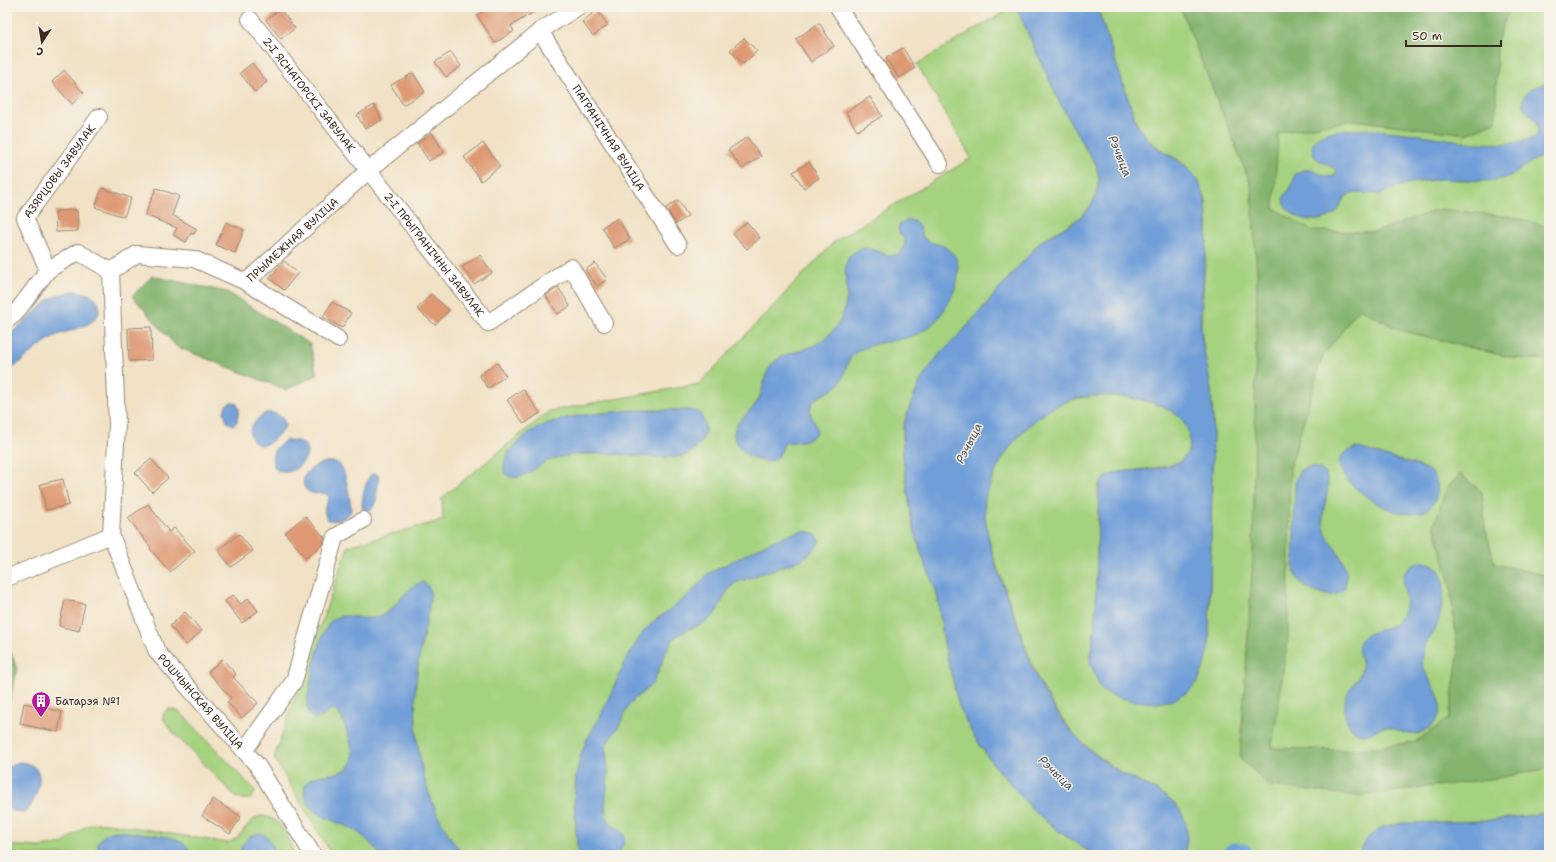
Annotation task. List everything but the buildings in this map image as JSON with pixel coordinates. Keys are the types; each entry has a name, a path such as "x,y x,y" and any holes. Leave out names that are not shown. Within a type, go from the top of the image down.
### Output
{"street":[{"name":"ПРЫМЕЖНАЯ ВУЛІЦА","path":"111,271 137,254 194,259 246,282 369,170 540,30 578,7"},
{"path":"838,7 940,164"},
{"name":"2-І ЯСНАГОРСКІ ЗАВУЛАК","path":"250,19 369,170"},
{"name":"ПАГРАНІЧНАЯ ВУЛІЦА","path":"540,30 678,245"},
{"name":"АЗЯРЦОВЫ ЗАВУЛАК","path":"48,270 24,218 99,118"},
{"name":"2-І ПРЫГРАНІЧНЫ ЗАВУЛАК","path":"369,170 488,323 571,268 604,322"},
{"path":"7,320 15,314 48,270 78,252 111,271 117,424 111,535 7,578"},
{"path":"246,282 338,339"},
{"path":"244,751 294,681 335,537 363,520"},
{"name":"РОШЧЫНСКАЯ ВУЛІЦА","path":"111,535 157,652 257,765 314,855"}],"green space":[{"path":"1002,7 1016,7 1059,101 1085,148 1096,164 1099,178 1096,196 1088,210 1075,221 1040,242 962,332 938,357 921,380 911,403 903,427 903,457 912,522 922,556 937,593 944,644 959,706 972,733 990,760 1035,812 1060,832 1096,855 332,855 274,758 348,546 443,520 442,498 549,411 699,384 835,241 971,158 917,64 1004,12"},
{"path":"1097,7 1549,7 1549,855 1183,855 1185,853 1156,790 1123,774 1098,756 1075,736 1055,708 1038,680 993,555 986,527 984,500 1005,452 1029,425 1052,408 1074,399 1101,395 1132,398 1157,404 1176,413 1183,420 1188,428 1190,442 1187,454 1179,462 1168,466 1115,473 1099,485 1095,627 1090,662 1101,689 1209,644 1213,421 1211,390 1205,361 1201,327 1207,225 1206,199 1184,163 1149,141 1137,125"},
{"path":"1180,7 1510,7 1497,41 1496,122 1466,134 1353,120 1278,133 1274,208 1312,231 1375,232 1440,209 1513,217 1549,227 1549,360 1513,358 1399,330 1359,308 1322,358 1290,468 1288,637 1272,748 1352,750 1415,742 1449,718 1458,656 1450,584 1434,525 1446,489 1460,474 1482,492 1485,527 1495,564 1549,576 1549,768 1498,778 1358,796 1270,786 1240,758 1253,557 1257,274 1251,185"},
{"path":"152,276 227,292 310,344 317,375 286,390 177,347 132,296"},
{"path":"7,641 17,669 7,713"},
{"path":"168,709 181,713 253,788 255,791 254,795 250,799 236,797 170,729 163,718 164,713"},
{"path":"260,816 267,817 279,824 283,829 295,855 7,855 7,845 39,847 62,844 85,827 96,823 108,823 227,843 237,838 250,822"}],"water":[{"path":"1016,7 1097,7 1137,125 1150,142 1181,163 1192,173 1197,179 1203,194 1207,231 1202,292 1201,328 1210,383 1213,421 1209,644 1206,662 1198,681 1188,692 1173,700 1157,703 1133,701 1113,696 1101,689 1090,662 1095,627 1099,485 1110,475 1115,473 1166,467 1183,459 1189,450 1189,436 1184,423 1173,412 1159,405 1123,397 1088,397 1074,399 1060,404 1034,421 1012,444 996,470 985,497 986,526 992,553 1031,665 1038,680 1055,709 1080,741 1104,761 1123,774 1163,795 1179,809 1184,819 1187,831 1186,846 1183,855 1096,855 1060,832 1035,812 990,760 972,733 959,706 944,644 937,593 922,556 912,522 903,457 903,427 921,380 938,356 962,332 1040,242 1075,221 1088,210 1096,196 1099,178 1096,164 1085,148 1059,101"},
{"path":"1549,83 1549,153 1533,161 1514,174 1502,179 1486,181 1440,179 1405,184 1381,194 1352,193 1345,198 1339,209 1334,214 1328,218 1320,220 1304,219 1296,216 1285,205 1283,198 1292,186 1295,174 1307,170 1331,177 1336,175 1336,170 1320,161 1314,156 1313,152 1315,139 1329,132 1378,130 1474,143 1492,144 1528,140 1536,137 1538,126 1537,122 1526,110 1523,104 1523,99 1528,91"},
{"path":"909,220 914,221 917,224 926,240 948,249 954,255 958,266 957,284 954,292 937,320 922,332 870,346 859,350 853,355 848,362 839,384 812,403 810,408 811,415 817,430 814,436 807,440 785,443 778,457 768,462 754,459 748,455 742,450 735,439 735,428 740,420 757,402 768,370 779,358 813,346 822,341 834,330 840,321 845,307 847,292 845,272 849,258 855,252 865,248 889,255 898,254 903,250 905,245 904,239 898,229 899,225"},
{"path":"74,291 82,292 96,298 99,305 99,313 95,319 82,327 50,339 13,368 7,370 7,337 50,299"},
{"path":"232,402 236,403 239,409 237,422 233,425 227,422 224,412 226,405"},
{"path":"633,410 688,410 699,412 705,424 703,438 695,449 682,456 667,458 619,454 574,455 548,461 522,476 511,477 505,474 504,462 510,451 535,429 566,418"},
{"path":"266,413 273,413 282,417 285,427 272,440 266,444 260,445 252,440 250,431 255,421"},
{"path":"287,440 298,441 305,445 307,451 306,457 302,463 296,468 282,472 274,466 272,459 273,452"},
{"path":"1357,448 1414,464 1429,471 1434,476 1438,488 1432,505 1421,513 1412,514 1397,512 1375,502 1362,493 1350,483 1342,473 1339,463 1344,454"},
{"path":"325,462 335,462 340,465 348,487 351,511 344,518 335,521 328,520 324,510 329,497 327,494 311,493 304,486 303,481 309,470"},
{"path":"1313,466 1321,470 1326,475 1328,490 1323,521 1328,537 1341,558 1346,573 1344,589 1334,595 1320,594 1307,588 1299,580 1293,568 1295,483 1300,470"},
{"path":"373,473 379,476 376,501 372,509 366,511 363,510 362,507 363,496 368,479"},
{"path":"802,531 815,534 820,540 809,554 801,560 735,583 710,619 682,632 673,640 652,684 630,704 619,726 606,746 608,773 605,803 606,813 610,823 623,833 624,841 622,846 618,855 578,855 574,802 576,777 580,757 587,739 600,717 627,658 643,632 654,621 686,598 709,573 766,544 784,536"},
{"path":"1420,562 1429,563 1435,566 1441,574 1443,581 1443,599 1437,626 1426,644 1422,660 1426,672 1437,692 1441,706 1440,713 1432,725 1425,731 1416,734 1408,734 1393,728 1384,727 1368,734 1361,734 1350,727 1345,715 1345,701 1347,694 1358,677 1362,667 1358,646 1359,643 1367,635 1388,628 1398,621 1405,607 1406,599 1403,579 1405,573 1410,567"},
{"path":"423,582 428,586 431,594 416,684 416,724 421,764 432,802 451,838 464,855 380,855 359,833 321,815 309,805 306,799 304,788 308,781 315,777 343,771 350,766 353,758 350,740 340,715 334,710 329,710 324,716 316,720 308,712 307,701 316,656 324,632 329,623 339,616 371,618 381,616 391,609 412,587"},
{"path":"18,762 31,765 38,771 39,776 38,787 34,800 26,811 22,812 18,812 7,807 7,768"},
{"path":"1549,813 1549,855 1359,855 1366,839 1380,828 1400,823 1484,821"},
{"path":"111,832 141,833 177,840 186,845 192,855 97,855 101,838"},
{"path":"260,833 269,839 274,855 239,855 241,847 246,841 252,836"}],"waterway":[{"name":"Рэчыца","path":"1235,854 1242,855"}],"place":[{"name":"Батарэя №1","path":"41,718"}]}
